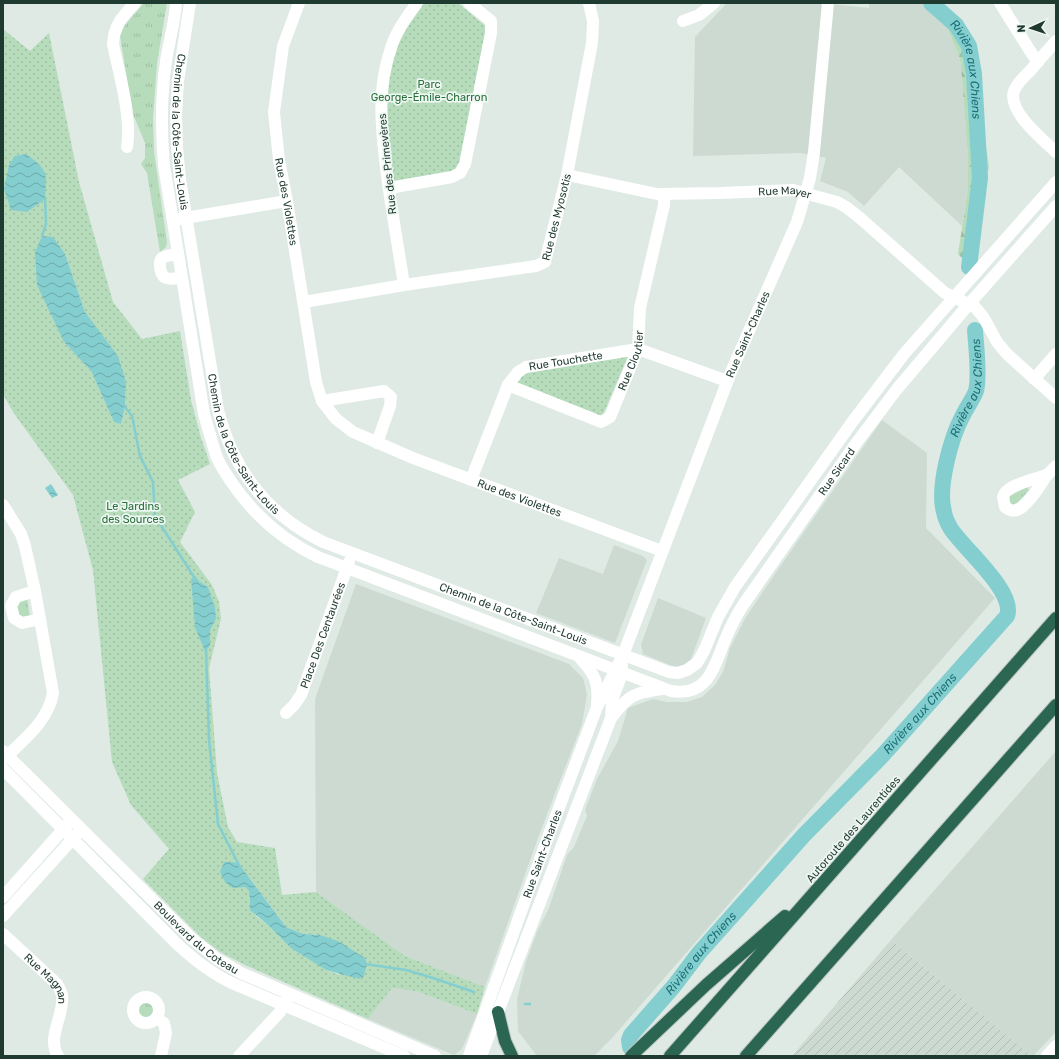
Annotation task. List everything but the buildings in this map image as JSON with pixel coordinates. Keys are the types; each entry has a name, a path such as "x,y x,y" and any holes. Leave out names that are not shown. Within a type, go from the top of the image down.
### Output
{"highway":[{"name":"Autoroute des Laurentides","path":"670,1056 1056,618"},
{"path":"746,1056 1056,705"},
{"path":"631,1056 706,985 819,887"},
{"path":"498,1012 505,1042 512,1056"}],"street":[{"path":"127,147 129,135 128,118 113,44 114,32 121,18 134,3"},
{"name":"Chemin de la Côte-Saint-Louis","path":"176,3 166,59 162,114 164,166 206,424 216,454 232,483 250,506 269,525 297,546 318,557 618,671"},
{"name":"Chemin de la Côte-Saint-Louis","path":"190,3 179,70 176,116 178,159 220,422 229,446 250,482 260,495 278,513 300,529 323,542 623,655"},
{"name":"Rue des Violettes","path":"299,3 283,46 274,112 278,160 287,200 316,382 322,401 336,419 353,432 413,458 470,480 662,551"},
{"name":"Rue des Primevères","path":"404,285 388,188 381,123 382,83 391,47 401,27 417,3"},
{"path":"388,188 452,177 460,173 465,164 491,33 491,21 469,3"},
{"name":"Rue des Myosotis","path":"304,302 404,285 536,266 545,262 567,175 592,43 593,21 589,3"},
{"path":"683,21 699,15 714,3"},
{"name":"Rue Saint-Charles","path":"469,1056 597,707 618,671 727,381 790,241 797,222 810,178 816,139 828,3"},
{"path":"1000,3 1038,62"},
{"path":"1056,41 1015,89 1013,97 1014,103 1034,132 1056,152"},
{"name":"Rue Mayer","path":"567,175 651,194 721,193 789,189 837,202 851,211 944,293 969,304"},
{"name":"Rue Sicard","path":"623,655 669,672 682,672 694,666 702,655 725,603 844,433 904,354 1056,182"},
{"name":"Rue Cloutier","path":"508,385 601,422 610,416 638,349 640,308 664,205 664,194"},
{"path":"173,220 287,200"},
{"name":"Rue Sicard","path":"618,671 666,689 680,692 688,691 701,685 709,678 738,613 857,442 905,379 1056,206"},
{"path":"178,254 162,258 160,262 160,269 163,276 166,278 182,277"},
{"path":"969,304 975,307 981,314 1002,349 1012,360 1056,398"},
{"name":"Rue Touchette","path":"470,480 508,385 518,372 526,367 638,349 727,381"},
{"path":"1034,378 1056,354"},
{"path":"322,401 384,391 391,397 390,406 377,442"},
{"path":"844,433 857,442"},
{"path":"1047,475 1056,466"},
{"path":"250,506 260,495"},
{"path":"3,505 21,534 35,591 53,693 51,704 41,723 5,755"},
{"path":"770,538 783,547"},
{"name":"Place Des Centaurées","path":"286,713 294,706 301,695 352,554"},
{"path":"35,591 16,597 11,606 14,618 22,623 40,619"},
{"path":"460,611 465,596"},
{"path":"578,656 591,669 596,680 598,694 597,707"},
{"name":"Rue Saint-Charles","path":"481,1056 530,932 566,833 611,718 612,700 620,679 618,671"},
{"path":"611,718 623,702 634,695 666,689"},
{"name":"Boulevard du Coteau","path":"5,755 204,950 232,969 435,1056"},
{"name":"Boulevard du Coteau","path":"3,769 176,943 199,964 228,981 404,1056"},
{"path":"557,814 572,819"},
{"path":"3,897 72,820"},
{"path":"552,827 566,833"},
{"path":"3,916 81,829"},
{"name":"Rue Magnan","path":"3,934 57,984 62,993 63,1003 54,1040 58,1056"},
{"path":"239,1056 285,1006 289,994"},
{"path":"156,1018 164,1023 166,1033 161,1056"},
{"path":"1047,1056 1056,1046"}],"shaded area":[{"path":"727,3 821,3 869,8 869,3 926,3 935,10 945,22 960,59 968,158 968,189 962,226 899,167 864,206 848,192 820,181 826,158 801,153 693,156 695,37"},
{"path":"882,420 927,453 926,528 995,598 612,1038 594,1056 537,1056 518,1031 517,999 526,962 537,932 549,908 567,855 574,847 587,816 585,810 597,779 618,741 628,708 653,699 667,702 687,702 702,697 715,685 723,672 730,648 746,617"},
{"path":"614,545 643,556 647,560 615,643 536,613 559,558 603,574"},
{"path":"356,584 569,664 583,678 587,695 582,724 539,835 485,987 405,956 316,892 315,699"},
{"path":"658,598 706,618 691,659 683,666 675,667 643,654 641,645"},
{"path":"1056,751 1056,1032 1032,1056 891,940"},
{"path":"891,940 1032,1056 792,1056"},
{"path":"392,988 416,991 477,1014 462,1049 454,1055 368,1019"}],"green space":[{"path":"144,3 167,3 157,63 153,118 154,152 167,242 166,247 160,252 147,173 141,164 145,158 145,143 133,114 120,36 125,25"},
{"name":"Parc George-Émile-Charron","path":"420,3 458,3 489,29 459,171 391,185 382,132 391,47"},
{"path":"926,3 940,3 949,11 968,37 978,56 982,73 981,89 983,127 989,167 974,248 971,256 963,259 958,254 968,189 968,158 960,59 945,22 935,10"},
{"name":"Le Jardins des Sources","path":"3,29 30,51 49,33 79,182 113,302 142,339 180,331 191,400 201,438 210,464 178,480 195,512 180,542 212,585 219,602 221,619 209,668 217,773 228,827 237,842 275,848 282,895 316,892 405,956 485,987 477,1014 416,991 392,988 368,1019 245,965 220,952 202,938 143,879 169,849 131,805 112,762 93,570 73,495 13,412 3,394","holes":["65,254 85,312 126,382 125,407 121,424 114,422 91,371 64,342","192,579 199,581 208,587 216,619 210,629 210,646 205,650 195,628","249,877 286,927 303,934 320,935 340,975 326,970 256,916 249,902 249,891 245,887"]},
{"path":"628,356 602,417 516,384 523,372"},
{"path":"1027,487 1029,490 1017,503 1013,504 1009,502 1010,496"},
{"path":"27,598 30,617 24,618 17,614 16,607 18,600"},
{"path":"146,999 153,1002 156,1009 153,1016 146,1019 139,1016 136,1009 139,1002"}],"water":[{"path":"26,154 39,164 46,177 45,199 27,212 11,210 4,189 9,165 15,156"},
{"path":"42,236 53,237 65,254 85,312 118,356 126,382 125,407 121,424 114,422 91,371 64,342 37,285 35,252"},
{"path":"51,484 58,495 52,498 45,488"},
{"path":"195,576 199,581 208,587 215,608 216,619 210,630 210,646 205,651 195,628 191,579"},
{"path":"224,862 239,864 286,927 303,934 320,935 338,941 365,958 367,964 364,976 359,979 326,970 291,948 250,910 249,891 245,887 233,888 225,882 220,872"}],"waterway":[{"name":"Rivière aux Chiens","path":"931,3 956,25 969,46 974,74 980,178 969,267"},
{"path":"42,236 46,224 45,199"},
{"name":"Rivière aux Chiens","path":"630,1047 629,1040 631,1035 674,986 699,953 804,835 882,756 1007,616 1008,606 1004,595 997,583 951,529 945,516 942,502 942,490 946,463 950,449 958,424 976,391 978,369 975,330"},
{"path":"125,407 132,416 140,456 153,482 155,516 194,577"},
{"path":"206,649 209,740 218,824 240,867"},
{"path":"365,964 406,970 474,992"},
{"path":"525,1004 530,1004"}]}
